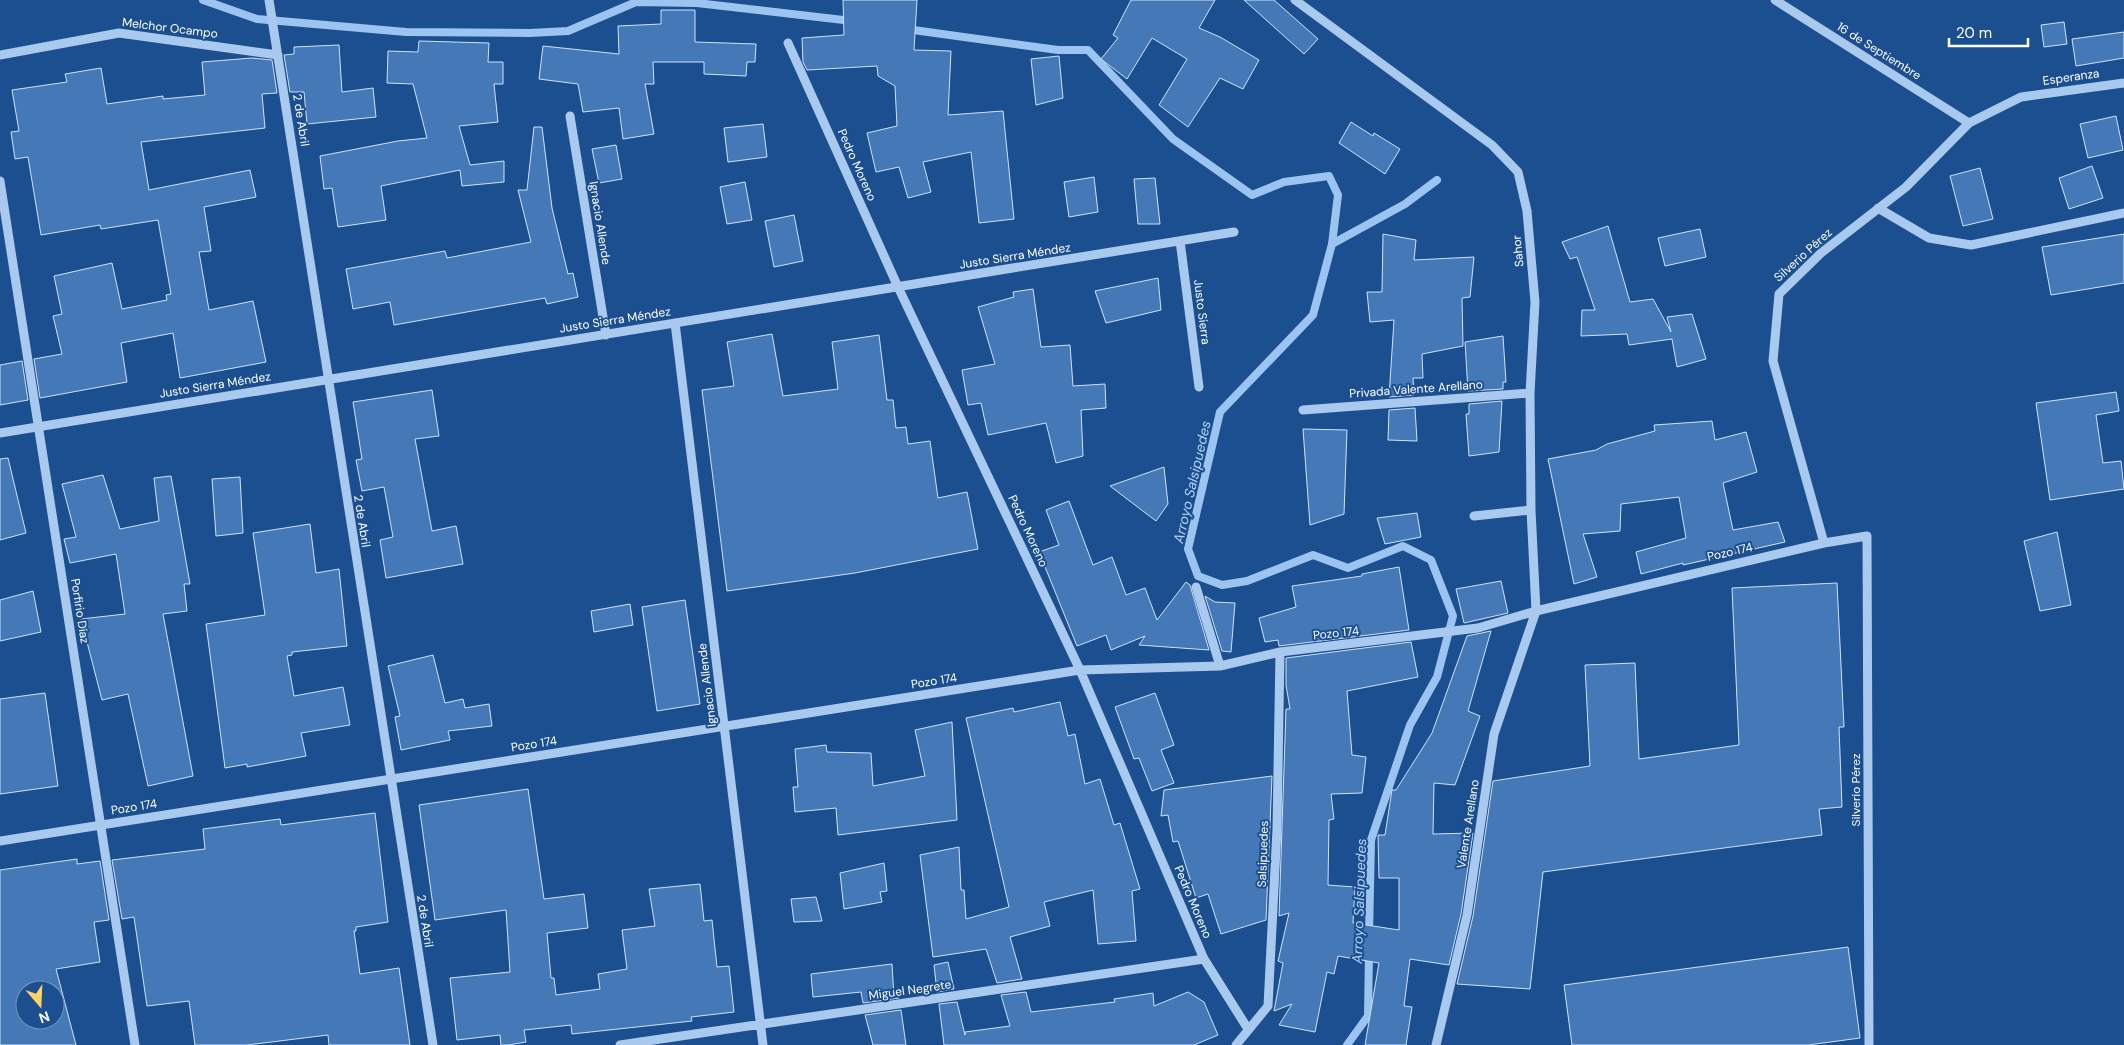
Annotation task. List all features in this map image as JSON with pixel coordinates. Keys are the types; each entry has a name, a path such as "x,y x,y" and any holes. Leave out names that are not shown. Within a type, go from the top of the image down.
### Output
{"street":[{"name":"2 de Abril","path":"269,0 327,380 433,1045"},
{"name":"Sahor","path":"1295,0 1492,145 1518,172 1527,211 1535,302 1530,393 1531,510 1536,611"},
{"name":"16 de Septiembre","path":"1775,0 1969,123"},
{"name":"Melchor Ocampo","path":"0,55 119,33 278,55"},
{"name":"Pedro Moreno","path":"788,43 898,287 1080,670 1204,959 1248,1029"},
{"name":"Esperanza","path":"2021,97 2124,83"},
{"name":"Silverio Pérez","path":"1824,543 1773,361 1778,294 1821,253 1906,187 1969,123 2021,97"},
{"name":"Ignacio Allende","path":"570,116 606,334"},
{"name":"Porfirio Díaz","path":"0,181 135,1045"},
{"path":"1878,208 1929,238 1971,245 2124,213"},
{"name":"Justo Sierra Méndez","path":"0,433 1234,232"},
{"name":"Justo Sierra","path":"1180,241 1199,387"},
{"name":"Ignacio Allende","path":"675,323 763,1045"},
{"name":"Privada Valente Arellano","path":"1303,410 1530,393"},
{"path":"1474,516 1531,510"},
{"name":"Silverio Pérez","path":"1867,536 1869,1045"},
{"name":"Pozo 174","path":"0,841 1080,670 1220,666 1280,652 1478,628 1536,611 1824,543 1867,536"},
{"path":"1196,587 1220,666"},
{"name":"Valente Arellano","path":"1436,1045 1467,915 1494,734 1536,611"},
{"name":"Salsipuedes","path":"1236,1045 1268,1006 1277,829 1280,652"},
{"name":"Miguel Negrete","path":"620,1045 1204,959"}],"building":[{"path":"843,0 917,0 914,50 951,51 948,115 1003,111 1014,219 979,223 971,152 923,162 931,192 908,198 899,167 876,172 867,133 897,126 895,86 878,76 877,66 807,70 803,62 802,38 844,35"},
{"path":"1131,0 1215,0 1199,28 1220,37 1259,60 1243,89 1220,78 1188,127 1159,105 1187,59 1152,38 1127,79 1101,59 1118,38 1113,35"},
{"path":"1244,0 1274,0 1318,39 1304,54"},
{"path":"661,10 695,10 695,42 756,44 755,62 747,62 746,76 704,74 704,62 653,62 654,84 645,84 654,134 623,139 619,108 583,112 578,84 539,79 543,46 619,54 618,26 661,24"},
{"path":"2064,22 2067,44 2044,47 2041,25"},
{"path":"2124,32 2124,58 2076,66 2072,39"},
{"path":"419,41 489,43 488,62 503,62 503,84 494,84 498,122 459,126 470,165 504,161 504,182 462,186 460,170 381,186 386,220 338,227 332,188 324,189 320,156 398,141 427,138 413,84 387,83 388,51 418,52"},
{"path":"339,45 342,92 373,88 376,117 307,124 304,92 290,92 284,55 294,54 294,47"},
{"path":"1059,56 1063,98 1036,105 1031,59"},
{"path":"252,58 272,60 277,93 262,94 265,128 141,142 149,190 250,170 256,197 204,207 211,251 199,252 209,310 253,301 266,362 180,378 173,333 121,343 127,382 40,398 34,359 62,354 53,316 62,314 54,276 112,263 122,309 167,300 166,295 171,294 158,220 101,229 100,225 41,235 28,157 15,159 11,132 19,131 12,90 67,82 65,74 101,68 107,104 163,96 163,99 205,95 202,62"},
{"path":"2116,116 2123,150 2088,158 2080,124"},
{"path":"1351,122 1373,136 1374,133 1400,149 1385,174 1339,143"},
{"path":"763,124 767,157 728,162 724,128"},
{"path":"534,127 542,127 552,208 568,274 573,273 578,297 547,304 545,298 394,325 390,302 353,309 346,269 445,251 447,258 531,242 518,190 527,190"},
{"path":"616,145 622,179 599,183 592,149"},
{"path":"2092,166 2103,198 2069,209 2059,178"},
{"path":"1980,168 1993,219 1963,226 1950,176"},
{"path":"1094,177 1098,212 1069,217 1064,182"},
{"path":"1155,178 1160,224 1138,224 1134,179"},
{"path":"745,182 752,220 727,224 720,187"},
{"path":"794,215 803,261 774,267 765,221"},
{"path":"1608,226 1630,302 1653,299 1671,332 1667,317 1692,314 1706,359 1677,367 1672,339 1629,345 1627,334 1581,336 1582,310 1595,310 1577,257 1570,259 1562,242"},
{"path":"1700,229 1706,257 1665,266 1658,238"},
{"path":"1383,234 1416,240 1414,260 1474,257 1470,297 1462,298 1463,346 1422,354 1423,378 1413,378 1414,395 1389,397 1394,320 1370,322 1367,292 1382,292"},
{"path":"2124,234 2124,283 2051,295 2042,247"},
{"path":"1158,278 1161,310 1106,323 1095,291"},
{"path":"1033,289 1041,347 1070,345 1073,386 1105,384 1106,408 1081,410 1083,456 1056,463 1046,423 988,435 981,403 968,405 962,370 995,364 978,307 1014,297 1013,292"},
{"path":"772,334 783,396 838,389 832,342 879,335 887,400 893,400 896,428 906,427 908,444 930,441 938,498 967,492 978,549 855,573 727,591 702,390 734,386 727,342"},
{"path":"1503,336 1506,382 1503,382 1503,389 1468,391 1465,342"},
{"path":"22,361 28,400 0,405 0,365"},
{"path":"432,390 439,436 415,439 432,531 456,526 463,564 386,578 380,540 393,537 384,487 362,491 356,460 362,459 353,402"},
{"path":"2116,392 2119,411 2096,415 2103,463 2121,461 2124,489 2050,500 2036,403"},
{"path":"1502,401 1499,452 1469,456 1466,414 1469,414 1469,404"},
{"path":"1415,408 1417,441 1388,440 1389,410"},
{"path":"1712,421 1715,440 1746,432 1757,472 1723,483 1733,530 1778,522 1785,542 1683,565 1683,563 1641,574 1636,552 1686,538 1679,497 1621,504 1620,531 1583,534 1597,577 1574,584 1548,459 1596,450 1607,444 1655,431 1654,425"},
{"path":"1303,429 1347,430 1344,514 1310,525"},
{"path":"8,458 26,533 0,540 0,459"},
{"path":"1164,467 1168,504 1156,521 1110,486"},
{"path":"103,475 120,529 159,521 154,478 171,476 190,584 184,584 187,611 163,614 193,776 148,786 128,694 102,700 81,619 125,614 116,554 70,563 64,539 76,537 62,484"},
{"path":"240,477 243,533 216,536 212,479"},
{"path":"1069,501 1093,565 1112,557 1126,595 1145,588 1157,620 1186,582 1190,585 1209,650 1139,645 1145,636 1111,650 1106,635 1077,646 1039,552 1059,545 1046,510"},
{"path":"1417,513 1421,537 1385,544 1377,518"},
{"path":"310,524 316,573 339,569 347,646 292,652 292,655 287,656 294,696 343,687 350,725 301,733 306,756 247,767 247,764 225,768 206,624 265,615 253,533"},
{"path":"2057,532 2071,605 2040,611 2024,541"},
{"path":"1399,567 1409,630 1279,646 1278,640 1265,642 1259,618 1296,607 1292,586 1362,576 1362,574"},
{"path":"1501,581 1508,613 1464,623 1456,589"},
{"path":"1837,583 1844,727 1839,727 1842,807 1819,809 1822,835 1543,872 1530,989 1457,984 1473,916 1493,781 1590,766 1585,665 1635,663 1639,759 1739,745 1732,588"},
{"path":"33,591 41,632 0,641 0,600"},
{"path":"1205,596 1215,602 1235,603 1231,652 1222,651"},
{"path":"685,600 700,704 657,711 642,607"},
{"path":"630,604 633,625 594,632 591,611"},
{"path":"1491,631 1468,711 1480,716 1455,785 1434,783 1433,834 1473,833 1461,914 1449,965 1410,959 1404,1006 1412,1007 1406,1045 1365,1045 1379,963 1338,956 1334,974 1327,972 1315,1032 1279,1025 1292,1004 1274,1011 1283,963 1278,961 1289,913 1279,916 1286,709 1290,709 1286,685 1286,658 1411,642 1418,677 1347,691 1352,755 1366,757 1362,793 1331,794 1334,819 1329,820 1328,885 1355,887 1353,923 1399,930 1399,878 1379,878 1378,835 1385,835 1392,790 1396,790 1432,733 1467,636"},
{"path":"433,655 445,703 463,699 465,708 489,704 492,726 448,731 450,740 401,750 395,717 400,716 388,666"},
{"path":"45,693 58,786 0,794 0,699"},
{"path":"1155,693 1174,745 1161,750 1174,783 1152,791 1139,758 1134,759 1115,707"},
{"path":"1060,702 1068,736 1075,734 1085,784 1100,779 1114,825 1120,823 1140,889 1132,891 1136,941 1098,944 1093,890 1044,902 1050,926 1010,937 1022,979 997,983 986,949 933,957 920,855 959,847 961,890 964,890 966,919 1009,907 966,718 1013,708 1014,712"},
{"path":"952,722 957,820 838,835 836,808 795,812 793,787 798,787 795,749 826,745 827,752 871,753 873,786 925,776 915,730"},
{"path":"1272,776 1266,920 1221,934 1208,894 1196,898 1178,841 1173,842 1168,815 1161,816 1164,790"},
{"path":"528,789 544,899 584,894 588,928 547,933 551,978 554,978 556,995 600,989 598,974 627,969 622,930 655,926 649,889 700,884 704,921 712,920 717,967 729,966 734,1012 691,1017 692,1021 572,1034 571,1025 524,1030 526,1042 508,1045 501,1045 500,1035 457,1040 450,978 510,972 506,910 435,920 419,805"},
{"path":"375,813 388,922 356,927 356,931 354,931 360,974 399,968 410,1045 329,1045 328,1035 247,1045 195,1045 189,1001 147,1006 134,917 122,919 112,860 205,849 203,829 280,819 281,825"},
{"path":"77,859 77,864 100,861 109,920 94,922 100,962 56,969 59,980 15,980 15,1030 65,1030 65,1003 76,1045 0,1045 0,870"},
{"path":"884,863 887,891 880,892 882,902 844,909 840,873"},
{"path":"816,897 822,921 794,922 791,899"},
{"path":"1848,947 1860,1038 1808,1045 1572,1045 1564,985"},
{"path":"948,962 954,989 937,992 934,965"},
{"path":"892,964 894,997 899,996 899,998 863,1003 861,992 813,997 811,974"},
{"path":"1026,992 1031,1012 1115,1002 1114,999 1153,993 1154,1006 1188,992 1204,1002 1218,1035 1194,1045 944,1045 939,1004 957,1002 965,1035 965,1032 1010,1026 1001,995"},
{"path":"901,1010 906,1045 873,1045 865,1015"}],"waterway":[{"path":"203,0 257,19 406,32 530,33 568,31 636,2 697,3 852,21"},
{"path":"906,29 1058,50 1088,50 1173,139 1252,195 1284,182 1329,176 1338,195 1332,244"},
{"name":"Arroyo Salsipuedes","path":"1369,936 1371,840 1410,725 1437,677 1453,616 1431,560 1403,546 1348,568 1313,555 1247,581 1222,585 1198,576 1188,549 1220,412 1313,315 1332,244 1405,204 1437,180"},
{"name":"Arroyo Salsipuedes","path":"1347,1045 1368,1016 1369,952"}]}
